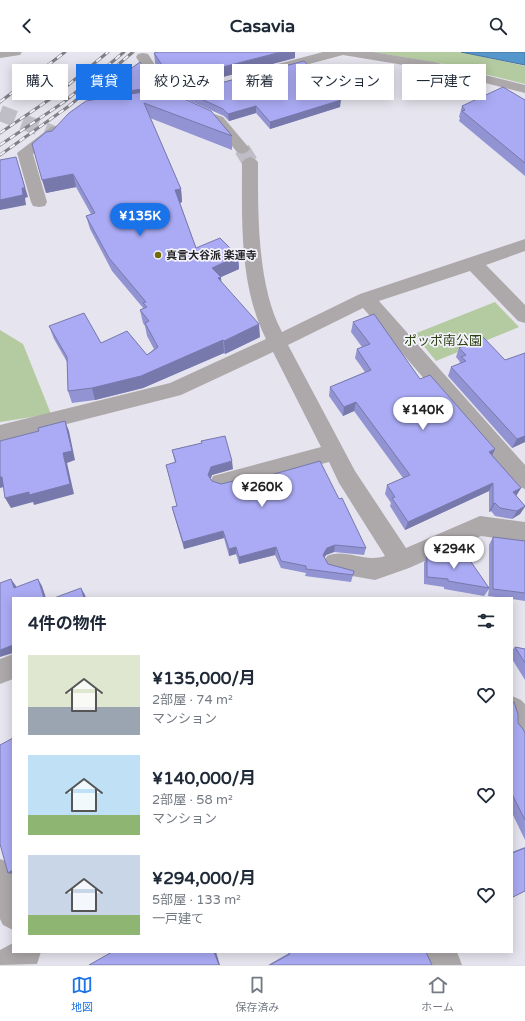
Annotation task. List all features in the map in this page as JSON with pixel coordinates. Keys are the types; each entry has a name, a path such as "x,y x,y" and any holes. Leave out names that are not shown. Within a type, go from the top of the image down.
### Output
{"street":[{"path":"0,54 15,52"},
{"path":"288,65 338,52"},
{"path":"348,52 383,55 525,89"},
{"path":"143,57 147,64"},
{"path":"224,83 231,81"},
{"path":"132,102 144,100"},
{"path":"172,100 218,120 246,155 250,220 258,294 270,328 347,477 401,561"},
{"path":"39,202 25,153 68,121"},
{"path":"0,433 174,390 366,299 525,245"},
{"path":"473,263 525,316"},
{"path":"366,299 525,480"},
{"path":"221,482 334,452"},
{"path":"335,563 375,570 401,561 480,526 525,532"},
{"path":"0,672 12,666"},
{"path":"513,709 525,724"},
{"path":"441,953 447,965"}],"green space":[{"path":"373,52 461,52 525,66 525,84 486,74 486,64 444,64"},
{"name":"ポッポ南公園","path":"495,302 519,327 436,361 414,334"},
{"path":"0,330 23,344 51,414 0,422"}],"water":[{"path":"461,52 525,52 525,65"}],"building":[{"path":"281,52 224,67 224,64 161,64 154,53"},
{"path":"304,61 307,64 296,64 296,100 341,100 270,122 256,106 228,114 223,109 203,100 224,100 224,82 232,80 232,100 288,100 288,65"},
{"path":"140,62 141,64 140,64 140,89 132,90 132,68"},
{"path":"503,87 525,100 525,163 462,111 465,110 462,106 475,100 486,100 486,95"},
{"path":"140,92 140,100 186,100 211,111 232,136 144,103 181,189 175,190 196,248 220,238 238,256 212,268 221,277 218,278 259,324 224,341 223,340 141,376 92,388 68,391 67,357 49,326 84,313 101,343 127,331 147,355 158,347 145,323 149,321 140,310 147,307 143,303 146,302 109,258 86,216 95,213 73,174 42,180 32,144 46,132 52,131 69,113 86,101 132,100 132,94"},
{"path":"16,157 25,188 22,188 23,195 0,200 0,160"},
{"path":"374,314 420,379 430,375 495,449 489,452 521,488 513,492 525,506 517,511 500,508 495,503 493,504 493,483 408,522 392,498 395,497 387,485 410,475 356,402 344,407 330,387 371,370 357,349 370,344 353,322"},
{"path":"483,337 505,360 525,353 525,436 517,439 451,367 466,361 461,357 466,355 459,348"},
{"path":"65,421 72,451 63,453 70,484 29,495 29,492 5,498 2,477 0,477 0,441 39,431 38,428"},
{"path":"225,436 232,461 211,467 208,475 212,481 221,484 238,480 239,484 320,461 339,499 342,498 366,548 335,545 327,548 323,555 328,564 354,571 353,575 306,569 306,566 281,561 276,547 239,557 236,547 229,549 223,531 183,542 172,507 177,506 166,465 176,462 172,450 202,443 201,441"},
{"path":"493,537 525,541 525,593 493,589"},
{"path":"433,553 469,559 489,588 448,581 448,579 427,577 427,555"},
{"path":"11,579 14,588 38,579 44,597 12,597 12,645 0,650 0,583"},
{"path":"81,588 84,597 57,597"},
{"path":"515,647 525,649 525,663"},
{"path":"513,702 518,714 518,723 525,733 525,820 513,796"},
{"path":"12,739 12,871 8,873 0,844 0,745"},
{"path":"525,848 525,891 513,897 513,853"},
{"path":"110,953 214,953 219,965 89,965"},
{"path":"426,953 432,965 270,965 290,954"}],"tunnel":[{"path":"0,113 52,133"},
{"path":"242,149 250,162"}],"railway":[{"path":"0,102 65,52"},
{"path":"0,133 56,95 108,52"},
{"path":"0,145 64,102 124,52"},
{"path":"0,155 69,106 133,52"}],"place":[{"name":"真言大谷派 楽運寺","path":"158,255"}]}
